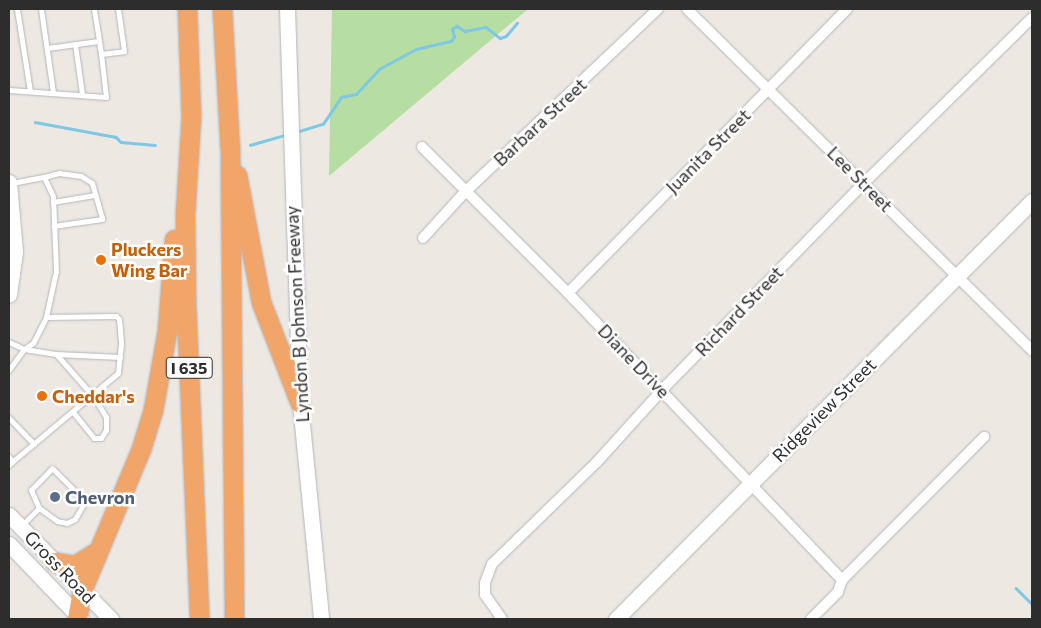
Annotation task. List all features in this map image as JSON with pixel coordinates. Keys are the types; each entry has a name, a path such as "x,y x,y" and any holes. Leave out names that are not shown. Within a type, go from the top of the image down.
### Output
{"highway":[{"name":"I 635","path":"187,9 191,116 185,214 186,304 199,619"},
{"name":"I 635","path":"222,9 230,150 234,619"},
{"path":"78,618 82,590 96,552 141,449 162,374 176,211 191,116"},
{"path":"230,150 245,203 261,302 300,403"},
{"path":"55,562 75,565 96,552"}],"main road":[{"name":"Lyndon B Johnson Freeway","path":"287,9 292,93 290,161 300,403 321,619"},
{"path":"9,183 15,252 9,295"},
{"name":"Ridgeview Street","path":"616,619 1032,201"},
{"name":"Gross Road","path":"9,515 111,619"},
{"path":"9,538 20,526"},
{"name":"Gross Road","path":"9,544 78,618"}],"street":[{"name":"Barbara Street","path":"423,238 465,192 658,9"},
{"name":"Lee Street","path":"687,9 1032,351"},
{"name":"Juanita Street","path":"568,293 847,9"},
{"name":"Richard Street","path":"502,619 486,595 486,583 492,564 596,462 662,390 864,183 1032,18"},
{"name":"Diane Drive","path":"422,147 568,293 842,580"},
{"path":"811,619 838,592 842,580 984,437"}],"lane":[{"path":"17,9 30,91"},
{"path":"41,9 53,92"},
{"path":"9,90 106,97 94,9"},
{"path":"101,54 124,51 118,9"},
{"path":"46,48 99,41"},
{"path":"75,44 82,94"},
{"path":"9,183 44,177 59,172 81,176 92,184 102,219 53,226"},
{"path":"9,370 24,349 33,343 46,317 56,271 53,202 44,177"},
{"path":"53,202 96,195"},
{"path":"10,461 93,396 118,373 120,357 119,319 116,316 46,317"},
{"path":"9,342 24,349 56,354 120,357"},
{"path":"56,354 93,396 106,417 106,430 101,438 94,438 73,412"},
{"path":"9,418 34,444"},
{"path":"52,468 76,492 83,505 75,519 67,523 57,521 39,508 31,490 52,468"},
{"path":"20,526 39,508"}],"green space":[{"path":"332,9 528,9 329,176"}],"waterway":[{"path":"296,132 323,124 341,97 356,94 379,69 416,49 451,41 454,37 452,29 457,26 465,31 486,27 500,38 506,36 517,23"},
{"path":"35,122 116,137 121,142 155,145"},
{"path":"250,145 286,135"},
{"path":"1016,588 1032,604"}],"place":[{"name":"Pluckers Wing Bar","path":"101,260"},
{"name":"Cheddar's","path":"42,396"},
{"name":"Chevron","path":"55,497"}]}
